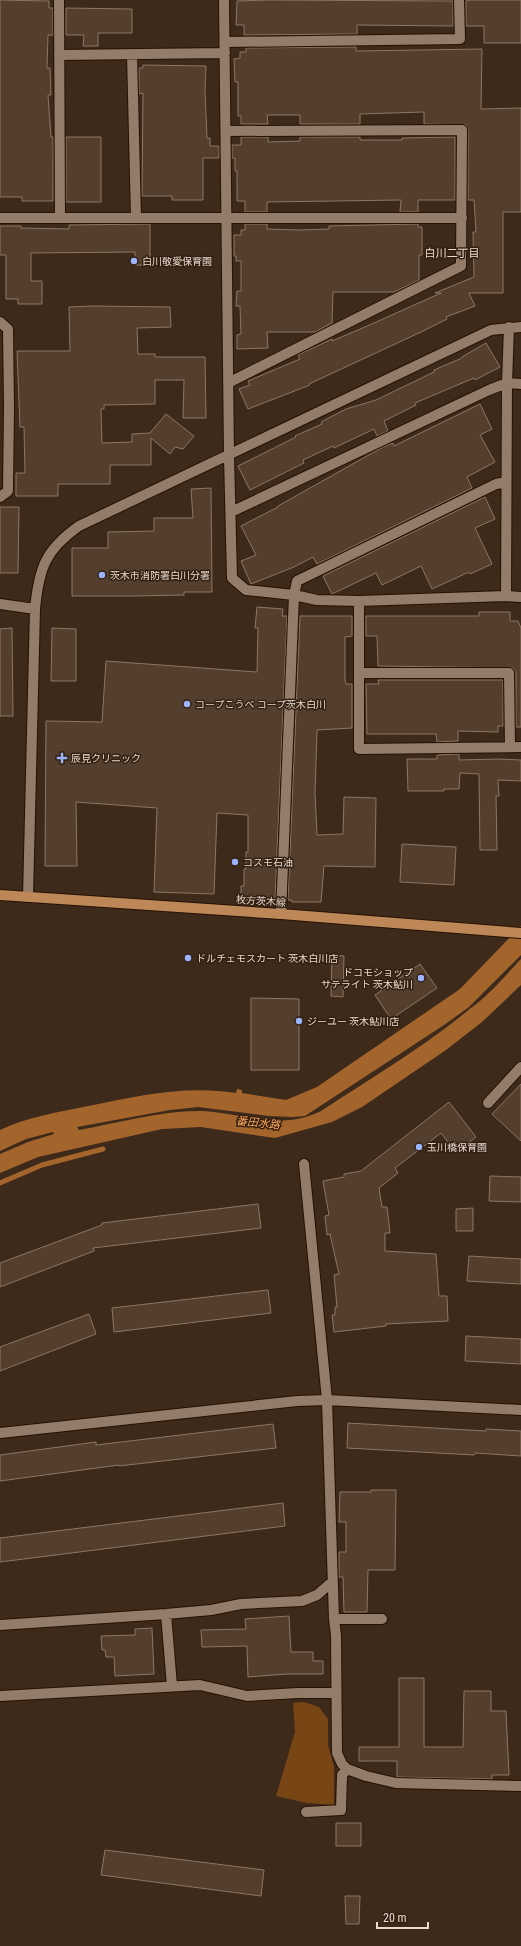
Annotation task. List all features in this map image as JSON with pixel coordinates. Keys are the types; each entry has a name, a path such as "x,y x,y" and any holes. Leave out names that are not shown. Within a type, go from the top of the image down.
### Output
{"main road":[{"name":"枚方茨木線","path":"0,895 281,914 521,933"}],"street":[{"path":"59,0 60,218"},
{"path":"224,0 229,456 232,578 246,590 294,595 317,600 359,601 506,596 521,597"},
{"path":"59,55 132,54 225,47 460,39 459,0"},
{"path":"132,54 136,218"},
{"path":"226,130 462,130 461,266 228,383"},
{"path":"0,218 462,218"},
{"path":"0,322 8,330 5,406 8,491 0,497"},
{"path":"506,596 507,383 509,327"},
{"path":"28,897 35,609 37,582 45,561 61,539 79,526 229,456 491,330 521,327"},
{"path":"230,512 489,390 507,383 521,384"},
{"path":"281,914 294,595 297,581 496,484 506,482"},
{"path":"359,601 359,749 521,747"},
{"path":"0,604 35,609"},
{"path":"359,673 509,673 510,747"},
{"path":"488,1103 521,1067"},
{"path":"304,1164 327,1400 332,1582 336,1635 337,1753 342,1764 347,1769 376,1779 407,1785 521,1786"},
{"path":"0,1433 297,1401 327,1400 521,1410"},
{"path":"0,1625 166,1614 211,1610 241,1604 302,1600 317,1595 332,1582"},
{"path":"166,1614 172,1686"},
{"path":"334,1619 382,1619"},
{"path":"0,1696 172,1686 200,1686 247,1696 298,1692 336,1693"},
{"path":"306,1812 341,1810 342,1775 347,1769"}],"shaded area":[{"path":"304,1702 319,1707 328,1719 328,1745 334,1767 334,1805 307,1803 276,1796 295,1732 293,1703"}],"water":[{"name":"番田水路","path":"521,926 521,955 469,1007 305,1116 269,1116 198,1107 170,1110 77,1127 79,1130 154,1115 199,1111 260,1119 290,1120 305,1117 321,1111 435,1036 485,997 521,959 521,985 482,1022 446,1050 362,1107 332,1122 275,1138 201,1127 162,1129 38,1157 0,1173 0,1154 28,1142 54,1134 53,1132 26,1139 0,1151 0,1130 32,1118 143,1095 179,1091 198,1090 236,1093 237,1089 242,1090 242,1093 286,1100 317,1087 460,989"}],"building":[{"path":"0,0 49,1 49,8 53,8 53,35 48,35 47,68 50,68 51,95 48,95 51,137 53,137 53,201 22,201 22,197 0,197"},
{"path":"521,0 521,43 484,43 484,26 466,26 466,1"},
{"path":"237,1 453,1 453,26 357,25 357,34 244,35 244,25 236,25"},
{"path":"66,8 132,9 132,33 98,33 98,46 83,46 84,35 66,35"},
{"path":"356,47 356,51 482,49 481,109 521,108 521,212 503,212 503,293 469,293 475,306 446,317 447,319 309,384 310,385 248,409 239,389 250,385 248,381 300,359 298,355 332,339 332,341 365,327 441,293 435,293 474,277 473,232 476,232 474,200 468,200 468,130 466,125 424,124 424,112 360,114 360,124 300,124 300,115 267,115 268,124 241,124 241,116 238,116 238,82 235,82 234,59 240,58 240,52 246,52 246,48"},
{"path":"143,65 206,66 205,92 207,138 210,138 210,146 219,146 219,158 203,158 203,200 172,200 172,196 142,196 143,93 139,94 139,68 143,68"},
{"path":"66,137 101,137 101,202 66,202"},
{"path":"241,137 268,137 268,142 300,141 300,137 360,137 360,140 402,140 402,138 455,137 455,200 418,200 418,212 400,212 401,200 267,202 267,212 245,212 245,201 237,201 237,171 235,171 235,158 232,158 232,145 241,145"},
{"path":"150,224 150,265 135,265 135,252 31,253 31,281 42,281 42,304 18,304 18,299 6,299 6,255 0,255 0,226 69,229 69,225"},
{"path":"245,224 267,224 267,229 299,230 329,229 329,226 418,224 418,227 422,227 422,255 419,255 419,280 394,292 333,292 332,323 315,332 267,332 268,348 237,349 237,335 241,334 240,306 236,306 237,291 241,291 241,261 236,261 236,256 234,256 234,235 241,235 241,230 245,230"},
{"path":"69,307 170,307 171,327 137,328 138,354 155,354 155,357 205,357 206,418 183,418 184,380 155,380 155,404 104,405 104,409 101,409 102,443 132,442 132,434 150,433 166,414 194,436 183,449 175,447 170,454 151,438 151,465 110,465 110,484 58,484 58,496 16,496 16,473 25,473 24,427 20,427 17,351 70,351"},
{"path":"486,343 500,367 475,380 474,378 415,403 416,405 384,421 388,431 377,436 374,429 334,448 333,446 303,460 304,463 250,490 238,466 296,437 295,436 322,424 321,422 346,409 376,400 434,372 434,370 462,358"},
{"path":"480,404 492,429 480,435 495,462 467,477 472,488 317,564 313,557 294,567 251,584 241,561 256,555 241,526 278,507 383,447 393,443 394,446"},
{"path":"211,488 212,592 184,592 184,595 72,596 72,548 108,548 108,532 154,531 154,518 193,518 191,489"},
{"path":"485,497 495,519 475,528 492,564 470,574 469,572 432,589 421,566 382,585 376,573 332,594 323,576"},
{"path":"0,507 19,507 18,573 0,573"},
{"path":"257,607 283,609 282,616 287,616 275,900 241,900 241,886 244,886 246,852 248,852 248,815 217,813 214,894 154,892 157,808 76,802 77,866 45,866 46,721 102,722 106,661 257,672 258,628 255,628"},
{"path":"479,612 510,612 510,621 518,621 521,628 521,727 516,727 516,673 513,668 378,666 377,636 366,636 366,616 479,616"},
{"path":"300,616 352,616 352,636 345,637 345,679 346,684 352,684 352,728 317,730 315,793 317,835 343,834 344,797 376,798 375,867 324,866 321,902 292,902 292,900 288,900"},
{"path":"12,628 13,716 0,716 0,629"},
{"path":"52,628 76,629 76,681 51,681"},
{"path":"378,680 503,680 503,726 498,726 498,732 458,731 458,741 437,742 436,734 367,734 366,684 379,684"},
{"path":"459,754 459,760 521,760 521,781 498,780 499,796 496,796 497,850 480,850 479,774 460,773 459,789 444,789 444,791 408,791 407,759 437,759 437,755"},
{"path":"402,844 456,847 454,885 400,882"},
{"path":"332,955 344,956 343,997 331,996"},
{"path":"420,964 437,988 391,1019 375,995"},
{"path":"251,998 299,999 299,1070 251,1070"},
{"path":"521,1084 521,1141 492,1114"},
{"path":"449,1102 476,1137 456,1152 441,1133 395,1168 398,1173 379,1188 382,1207 387,1207 390,1233 385,1233 385,1251 436,1254 439,1296 447,1296 448,1321 386,1324 386,1326 334,1332 332,1315 335,1315 335,1307 337,1307 334,1275 339,1274 330,1234 327,1235 325,1216 329,1215 323,1181 344,1177 344,1174 361,1171"},
{"path":"490,1176 521,1177 521,1202 489,1201"},
{"path":"258,1204 261,1228 93,1248 94,1251 0,1287 0,1263 102,1225 102,1223"},
{"path":"473,1208 473,1231 456,1231 456,1209"},
{"path":"469,1256 521,1259 521,1284 467,1281"},
{"path":"268,1290 271,1313 114,1332 112,1308"},
{"path":"89,1314 96,1334 0,1371 0,1347"},
{"path":"466,1336 521,1339 521,1364 465,1361"},
{"path":"348,1423 486,1431 486,1429 521,1431 521,1456 347,1448"},
{"path":"273,1424 276,1448 119,1465 0,1481 0,1455 96,1442 96,1445"},
{"path":"371,1490 396,1490 395,1570 368,1570 367,1612 344,1612 343,1577 339,1577 339,1552 346,1552 346,1522 339,1522 340,1492 371,1492"},
{"path":"283,1503 285,1526 0,1562 0,1538"},
{"path":"289,1616 291,1652 313,1652 313,1661 323,1661 323,1674 287,1674 248,1677 247,1646 202,1647 201,1630 246,1629 245,1619"},
{"path":"152,1628 154,1674 115,1676 114,1657 106,1657 105,1650 102,1650 101,1636 135,1635 135,1629"},
{"path":"399,1678 424,1678 424,1747 463,1747 464,1691 491,1691 491,1711 506,1711 509,1775 492,1775 492,1779 397,1777 397,1761 359,1761 359,1747 399,1747"},
{"path":"336,1823 361,1823 361,1846 336,1846"},
{"path":"105,1850 264,1870 261,1896 101,1875"},
{"path":"345,1896 360,1896 359,1924 346,1924"}],"waterway":[{"path":"0,1183 42,1165 103,1149"}],"place":[{"name":"白川敬愛保育園","path":"134,261"},
{"name":"茨木市消防署白川分署","path":"102,575"},
{"name":"コープこうべ コープ茨木白川","path":"187,704"},
{"name":"辰見クリニック","path":"62,758"},
{"name":"コスモ石油","path":"235,862"},
{"name":"ドルチェモスカート 茨木白川店","path":"188,958"},
{"name":"ドコモショップ サテライト 茨木鮎川","path":"421,978"},
{"name":"ジーユー 茨木鮎川店","path":"299,1021"},
{"name":"玉川橋保育園","path":"419,1147"}],"district":[{"name":"白川二丁目","path":"452,253"}]}
